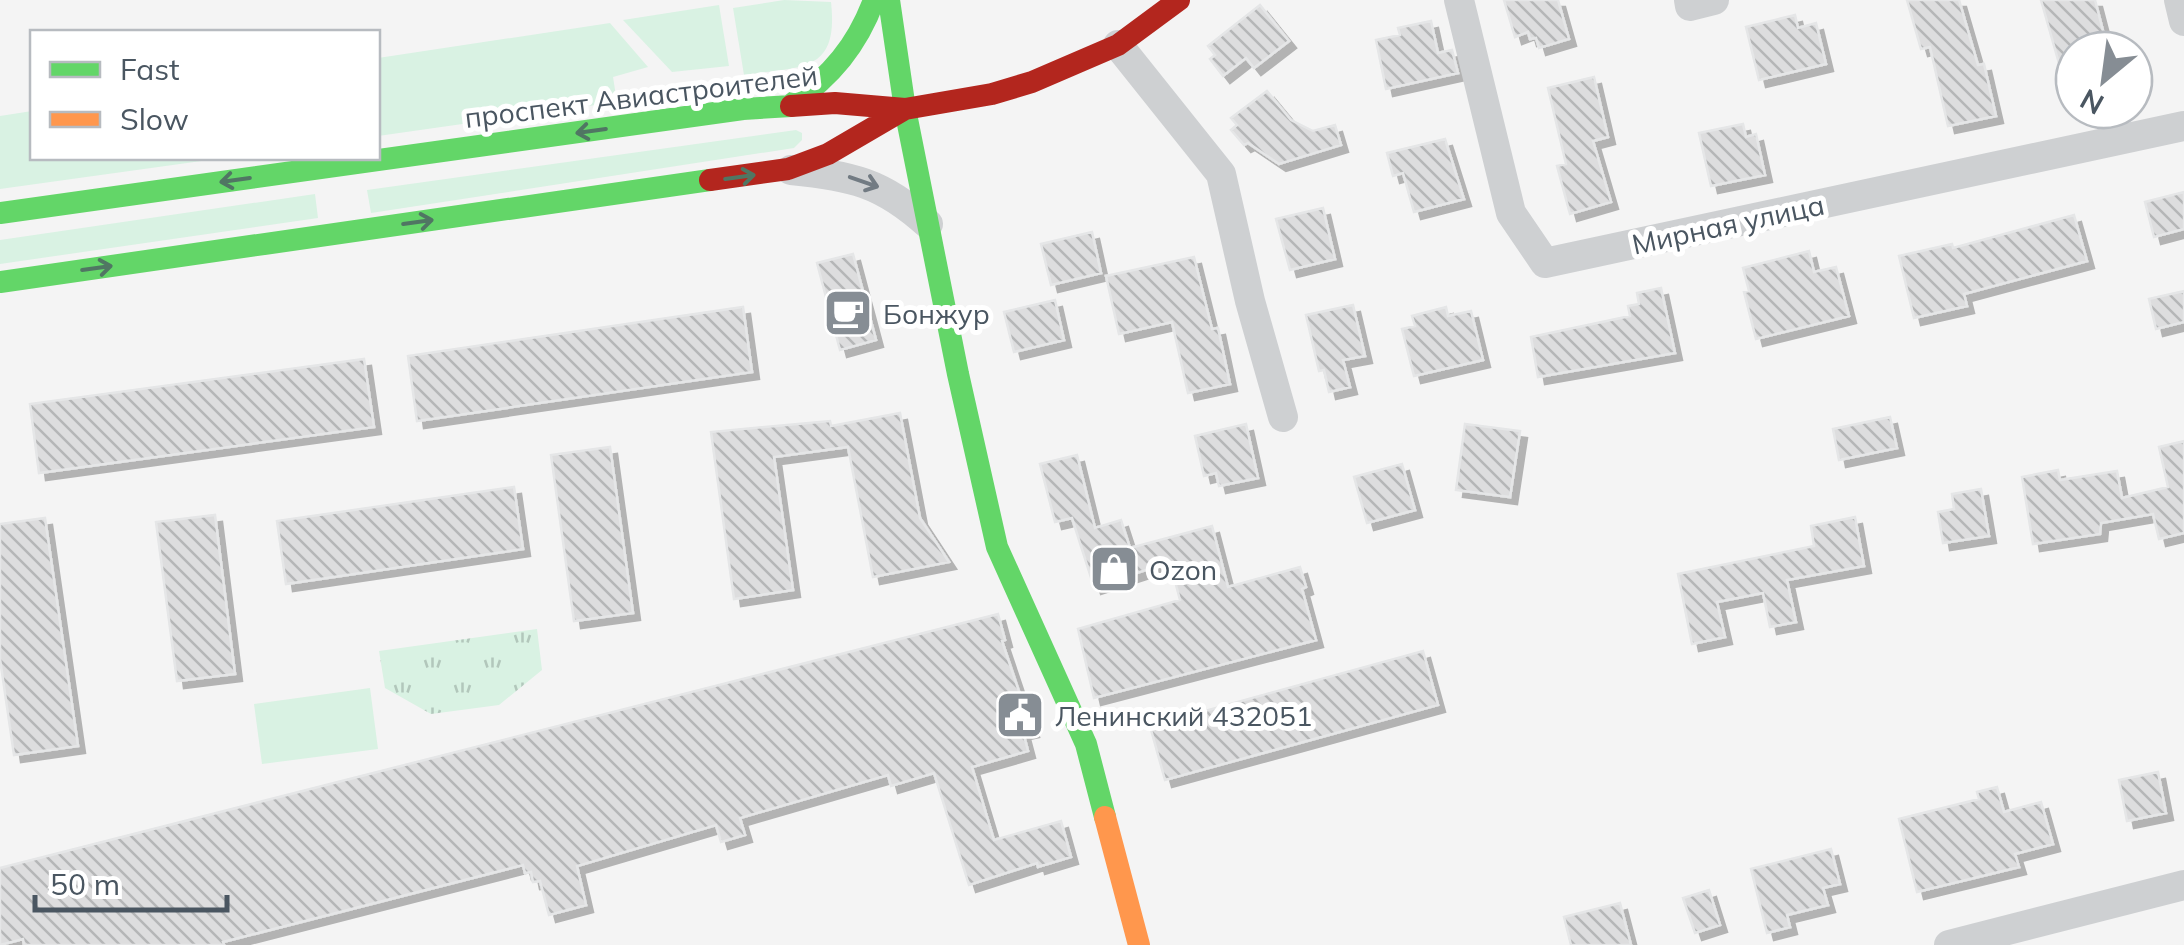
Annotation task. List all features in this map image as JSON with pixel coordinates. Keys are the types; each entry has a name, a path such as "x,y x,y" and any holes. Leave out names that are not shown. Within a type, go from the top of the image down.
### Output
{"main road":[{"path":"792,104 827,80 849,54 874,0"},
{"path":"889,0 905,109 997,547 1086,744 1139,945"},
{"path":"0,282 347,224 788,169 828,154 905,109 1006,90 1118,45 1179,0"},
{"name":"проспект Авиастроителей","path":"0,212 341,174 792,104 905,109"}],"street":[{"name":"Мирная улица","path":"1459,0 1512,213 1545,263 2184,126"},
{"path":"1689,0 1690,6 1714,0"},
{"path":"2179,0 2184,21"},
{"path":"1118,45 1220,174 1283,417"},
{"path":"788,169 845,175 877,186 902,200 928,224"},
{"path":"1948,945 2184,885"}],"green space":[{"path":"784,0 831,2 829,43 812,62 799,67 744,75 733,8"},
{"path":"719,5 729,66 672,72 623,20"},
{"path":"610,23 648,67 613,77 617,102 380,136 380,58"},
{"path":"30,111 30,160 209,160 0,189 0,116"},
{"path":"796,130 802,133 802,140 794,148 371,213 367,190"},
{"path":"315,194 318,218 0,264 0,240"},
{"path":"537,629 542,670 499,705 431,714 385,688 379,651"},
{"path":"370,688 378,749 262,764 254,704"}],"building":[{"path":"1504,0 1558,0 1569,39 1539,48 1536,38 1530,39 1528,32 1515,37"},
{"path":"1907,0 1959,0 1978,65 1984,64 1996,116 1948,126 1930,47 1921,49"},
{"path":"2041,0 2095,0 2103,30 2054,30 2054,46"},
{"path":"1260,5 1289,41 1254,68 1246,58 1223,76 1210,59 1215,55 1208,46"},
{"path":"1795,15 1798,28 1816,23 1826,64 1759,80 1746,27"},
{"path":"1431,21 1438,53 1452,50 1458,73 1386,89 1376,40 1400,35 1398,28"},
{"path":"1594,77 1608,137 1593,141 1611,202 1570,214 1557,166 1566,164 1548,88"},
{"path":"1267,91 1291,120 1313,131 1335,125 1341,145 1279,164 1248,143 1244,145 1231,130 1237,125 1231,118"},
{"path":"1743,124 1746,137 1756,134 1765,175 1711,186 1699,133"},
{"path":"1445,139 1464,199 1414,212 1403,173 1393,176 1387,153"},
{"path":"2184,192 2184,229 2154,237 2145,202"},
{"path":"1323,208 1335,259 1290,270 1276,219"},
{"path":"2074,215 2087,261 1964,294 1967,306 1914,318 1899,256 1952,244 1953,248"},
{"path":"1092,232 1101,273 1051,285 1041,244"},
{"path":"1809,251 1814,272 1836,267 1849,316 1756,339 1744,292 1749,291 1743,268"},
{"path":"853,254 876,340 840,350 817,263"},
{"path":"1194,257 1212,329 1218,328 1230,384 1188,393 1172,322 1119,334 1106,276"},
{"path":"1661,288 1675,353 1538,377 1531,337 1630,316 1628,306 1639,304 1637,293"},
{"path":"2184,291 2184,322 2156,329 2149,299"},
{"path":"1055,300 1064,340 1014,352 1004,312"},
{"path":"1353,305 1365,356 1343,360 1350,387 1329,392 1324,370 1319,371 1306,315"},
{"path":"743,307 752,372 417,421 408,356"},
{"path":"1446,307 1448,316 1471,311 1483,360 1414,376 1402,329 1415,326 1412,316"},
{"path":"364,359 374,427 39,473 30,404"},
{"path":"900,413 920,518 949,562 873,577 848,447 774,457 793,590 734,599 711,432 830,421 831,426"},
{"path":"1890,417 1897,448 1839,460 1833,429"},
{"path":"1246,424 1258,478 1219,486 1216,473 1204,476 1195,436"},
{"path":"1465,424 1520,431 1510,497 1456,490"},
{"path":"2184,441 2184,533 2159,539 2153,514 2101,523 2100,534 2033,544 2022,477 2058,470 2060,480 2117,471 2122,498 2168,487 2159,447"},
{"path":"610,447 633,613 574,621 551,455"},
{"path":"1077,455 1095,528 1121,520 1130,548 1212,526 1228,587 1300,567 1316,640 1094,698 1078,629 1180,600 1170,562 1094,587 1072,518 1055,522 1040,464"},
{"path":"1402,464 1415,510 1367,523 1354,477"},
{"path":"514,487 523,549 286,584 277,521"},
{"path":"1981,489 1989,536 1943,543 1938,512 1954,509 1952,494"},
{"path":"215,515 235,674 177,681 156,522"},
{"path":"1855,517 1864,566 1787,580 1796,622 1770,627 1763,593 1717,602 1725,637 1692,644 1678,574 1814,546 1811,526"},
{"path":"45,518 78,746 14,755 0,659 0,524"},
{"path":"998,614 1005,640 1002,641 1032,730 1023,732 1028,751 972,767 994,840 1061,821 1071,857 1038,867 1037,863 969,885 934,773 891,786 888,775 740,818 745,835 721,842 716,825 577,866 586,905 549,915 540,881 533,882 531,872 525,873 523,865 223,942 224,945 24,945 23,939 0,945 0,868"},
{"path":"1423,651 1438,705 1165,780 1150,726"},
{"path":"2158,772 2166,813 2127,821 2119,780"},
{"path":"1997,787 2004,812 2041,802 2053,844 2015,854 2019,867 1917,892 1899,819 1979,799 1977,792"},
{"path":"1831,849 1840,884 1823,888 1828,905 1787,915 1790,927 1767,933 1751,869"},
{"path":"1709,890 1720,925 1695,933 1683,898"},
{"path":"1620,903 1631,945 1571,945 1564,917"}],"traffic: fast":[{"path":"792,104 841,59 860,32 874,0"},
{"path":"889,0 905,109 997,547 1086,744 1105,817"},
{"path":"380,160 743,109 791,106"},
{"path":"0,213 379,160"},
{"path":"0,282 710,180"}],"traffic: slow":[{"path":"1105,817 1139,945"}],"traffic: jam":[{"path":"791,106 835,103 905,109 992,94 1032,82 1118,45 1179,0"},
{"path":"710,180 788,169 828,154 905,109"}],"place":[{"name":"Бонжур","path":"848,313"},
{"name":"Ozon","path":"1114,569"},
{"name":"Ленинский 432051","path":"1020,715"}]}
